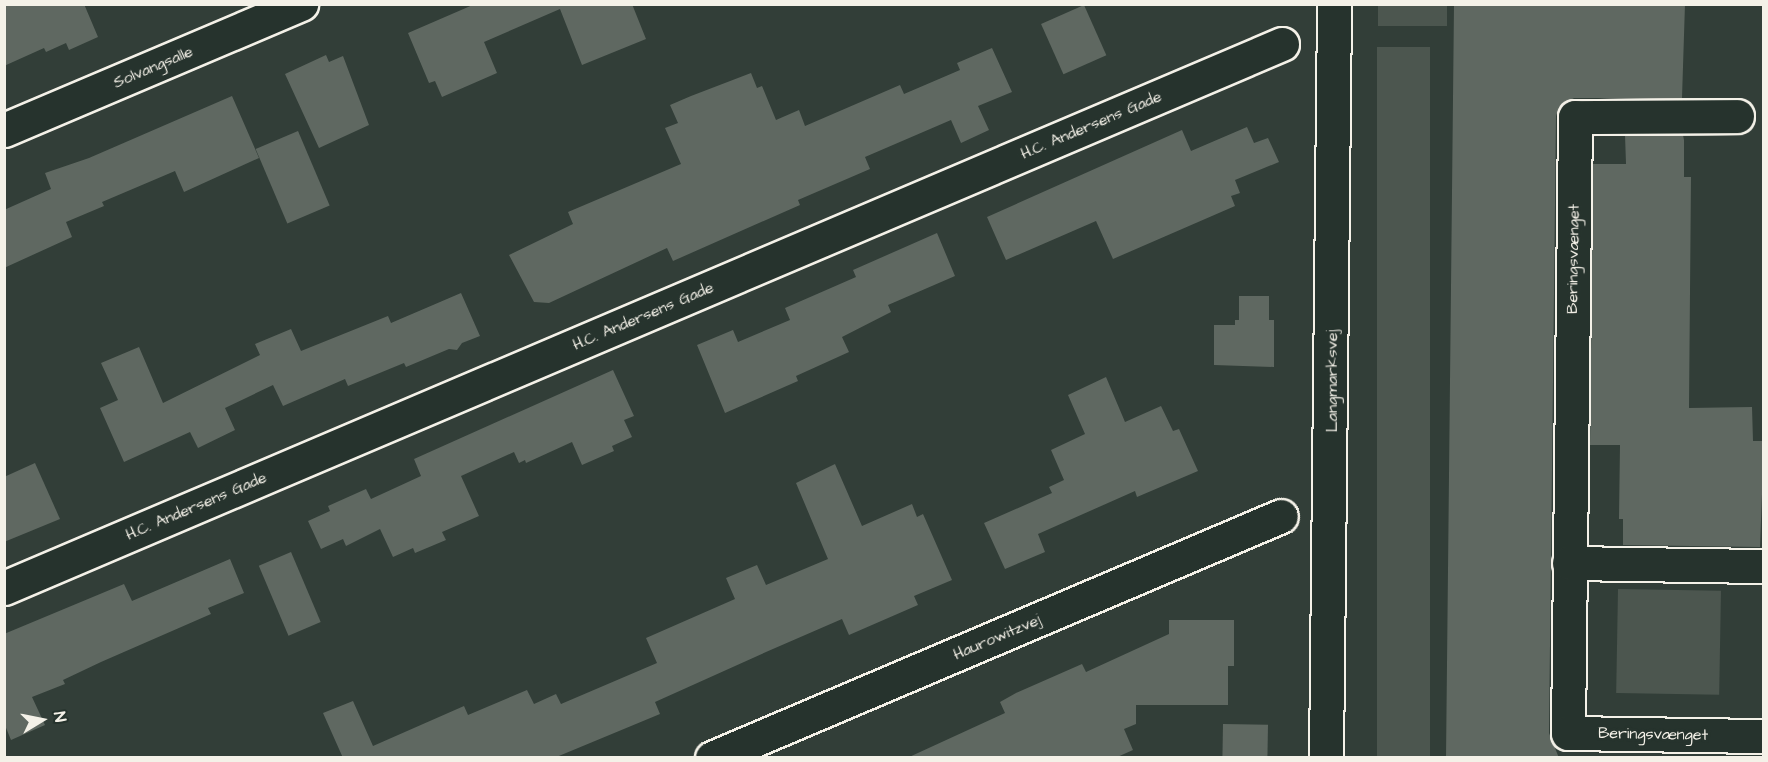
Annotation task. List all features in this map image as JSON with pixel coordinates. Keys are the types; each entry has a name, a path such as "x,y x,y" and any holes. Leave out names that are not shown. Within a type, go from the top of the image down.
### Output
{"street":[{"name":"Solvangsalle","path":"4,130 301,4"},
{"name":"Langmarksvej","path":"1326,758 1334,4"},
{"name":"H.C. Andersens Gade","path":"4,588 1282,44"},
{"name":"Beringsvænget","path":"1737,116 1575,117 1568,733 1764,736"},
{"name":"Haurowitzvej","path":"712,758 1281,516"},
{"path":"1569,563 1764,566"}],"shaded area":[{"path":"1378,5 1447,5 1447,26 1378,26"},
{"path":"1377,47 1430,47 1430,757 1377,757"},
{"path":"1618,589 1721,591 1719,695 1616,693"}],"building":[{"path":"4,4 84,4 98,37 69,50 66,43 46,52 44,48 4,66"},
{"path":"475,4 632,4 646,39 582,65 560,9 484,42 497,73 442,97 435,81 429,83 408,33"},
{"path":"1454,4 1685,4 1682,98 1574,98 1559,107 1556,116 1549,733 1559,758 1446,758"},
{"path":"1084,5 1106,55 1063,74 1041,24"},
{"path":"992,48 1012,92 978,106 989,130 961,143 951,120 865,157 870,169 798,200 800,205 673,261 667,248 549,303 534,302 509,255 573,224 568,212 681,164 665,128 678,123 670,105 691,96 751,73 757,88 762,86 776,120 799,110 805,126 900,85 904,94 960,70 957,63"},
{"path":"326,55 329,62 343,56 369,125 319,148 285,74"},
{"path":"232,96 259,158 184,192 175,171 102,202 104,206 66,222 72,237 4,268 4,210 51,189 45,173 89,158"},
{"path":"1247,127 1254,143 1268,138 1279,162 1235,180 1240,193 1231,196 1235,206 1113,259 1096,221 1006,260 987,217 1182,130 1191,151"},
{"path":"298,131 330,206 287,224 256,149"},
{"path":"1625,135 1683,135 1684,177 1691,177 1689,408 1752,407 1753,441 1764,441 1760,547 1623,545 1623,519 1619,519 1620,445 1590,445 1593,164 1626,164"},
{"path":"937,233 955,276 888,305 891,312 842,337 849,352 796,376 798,381 725,413 697,345 733,330 738,342 790,320 785,308 856,277 853,270"},
{"path":"461,293 480,336 462,343 457,350 449,349 406,367 404,363 348,386 345,379 283,406 273,385 225,408 235,430 198,448 190,432 124,462 100,408 118,400 101,363 139,347 163,403 260,355 255,344 291,329 301,351 388,316 391,323"},
{"path":"1239,296 1269,296 1269,320 1274,320 1274,367 1214,365 1214,325 1235,325 1235,320 1239,320"},
{"path":"613,370 634,416 624,420 632,437 612,446 614,451 582,465 572,442 526,463 525,460 519,463 514,452 461,476 479,516 442,532 446,540 415,553 413,548 393,557 380,529 346,546 343,539 321,549 308,521 330,511 328,506 366,489 371,499 421,476 414,459"},
{"path":"1106,377 1125,422 1161,406 1173,431 1179,429 1198,471 1137,497 1135,491 1038,534 1045,552 1005,569 984,523 1052,493 1049,487 1064,480 1051,450 1085,434 1068,395"},
{"path":"35,463 60,519 4,542 4,477"},
{"path":"835,464 862,526 912,504 917,517 923,514 952,580 914,596 918,605 849,635 842,619 766,652 655,702 660,714 554,758 343,758 323,713 353,701 373,746 464,706 468,715 527,690 534,704 556,694 561,704 657,663 646,638 735,599 726,578 757,565 766,585 828,559 796,483"},
{"path":"291,552 321,622 288,636 259,566"},
{"path":"230,559 244,593 208,608 211,614 101,662 63,680 65,684 32,697 45,725 11,740 4,723 4,634 124,584 132,601"},
{"path":"1169,620 1234,620 1234,666 1228,666 1228,705 1136,705 1136,724 1124,729 1133,750 1115,758 907,758 1005,713 1000,702 1016,693 1082,664 1086,672 1169,634"},
{"path":"1223,724 1268,725 1267,758 1222,758"}]}
